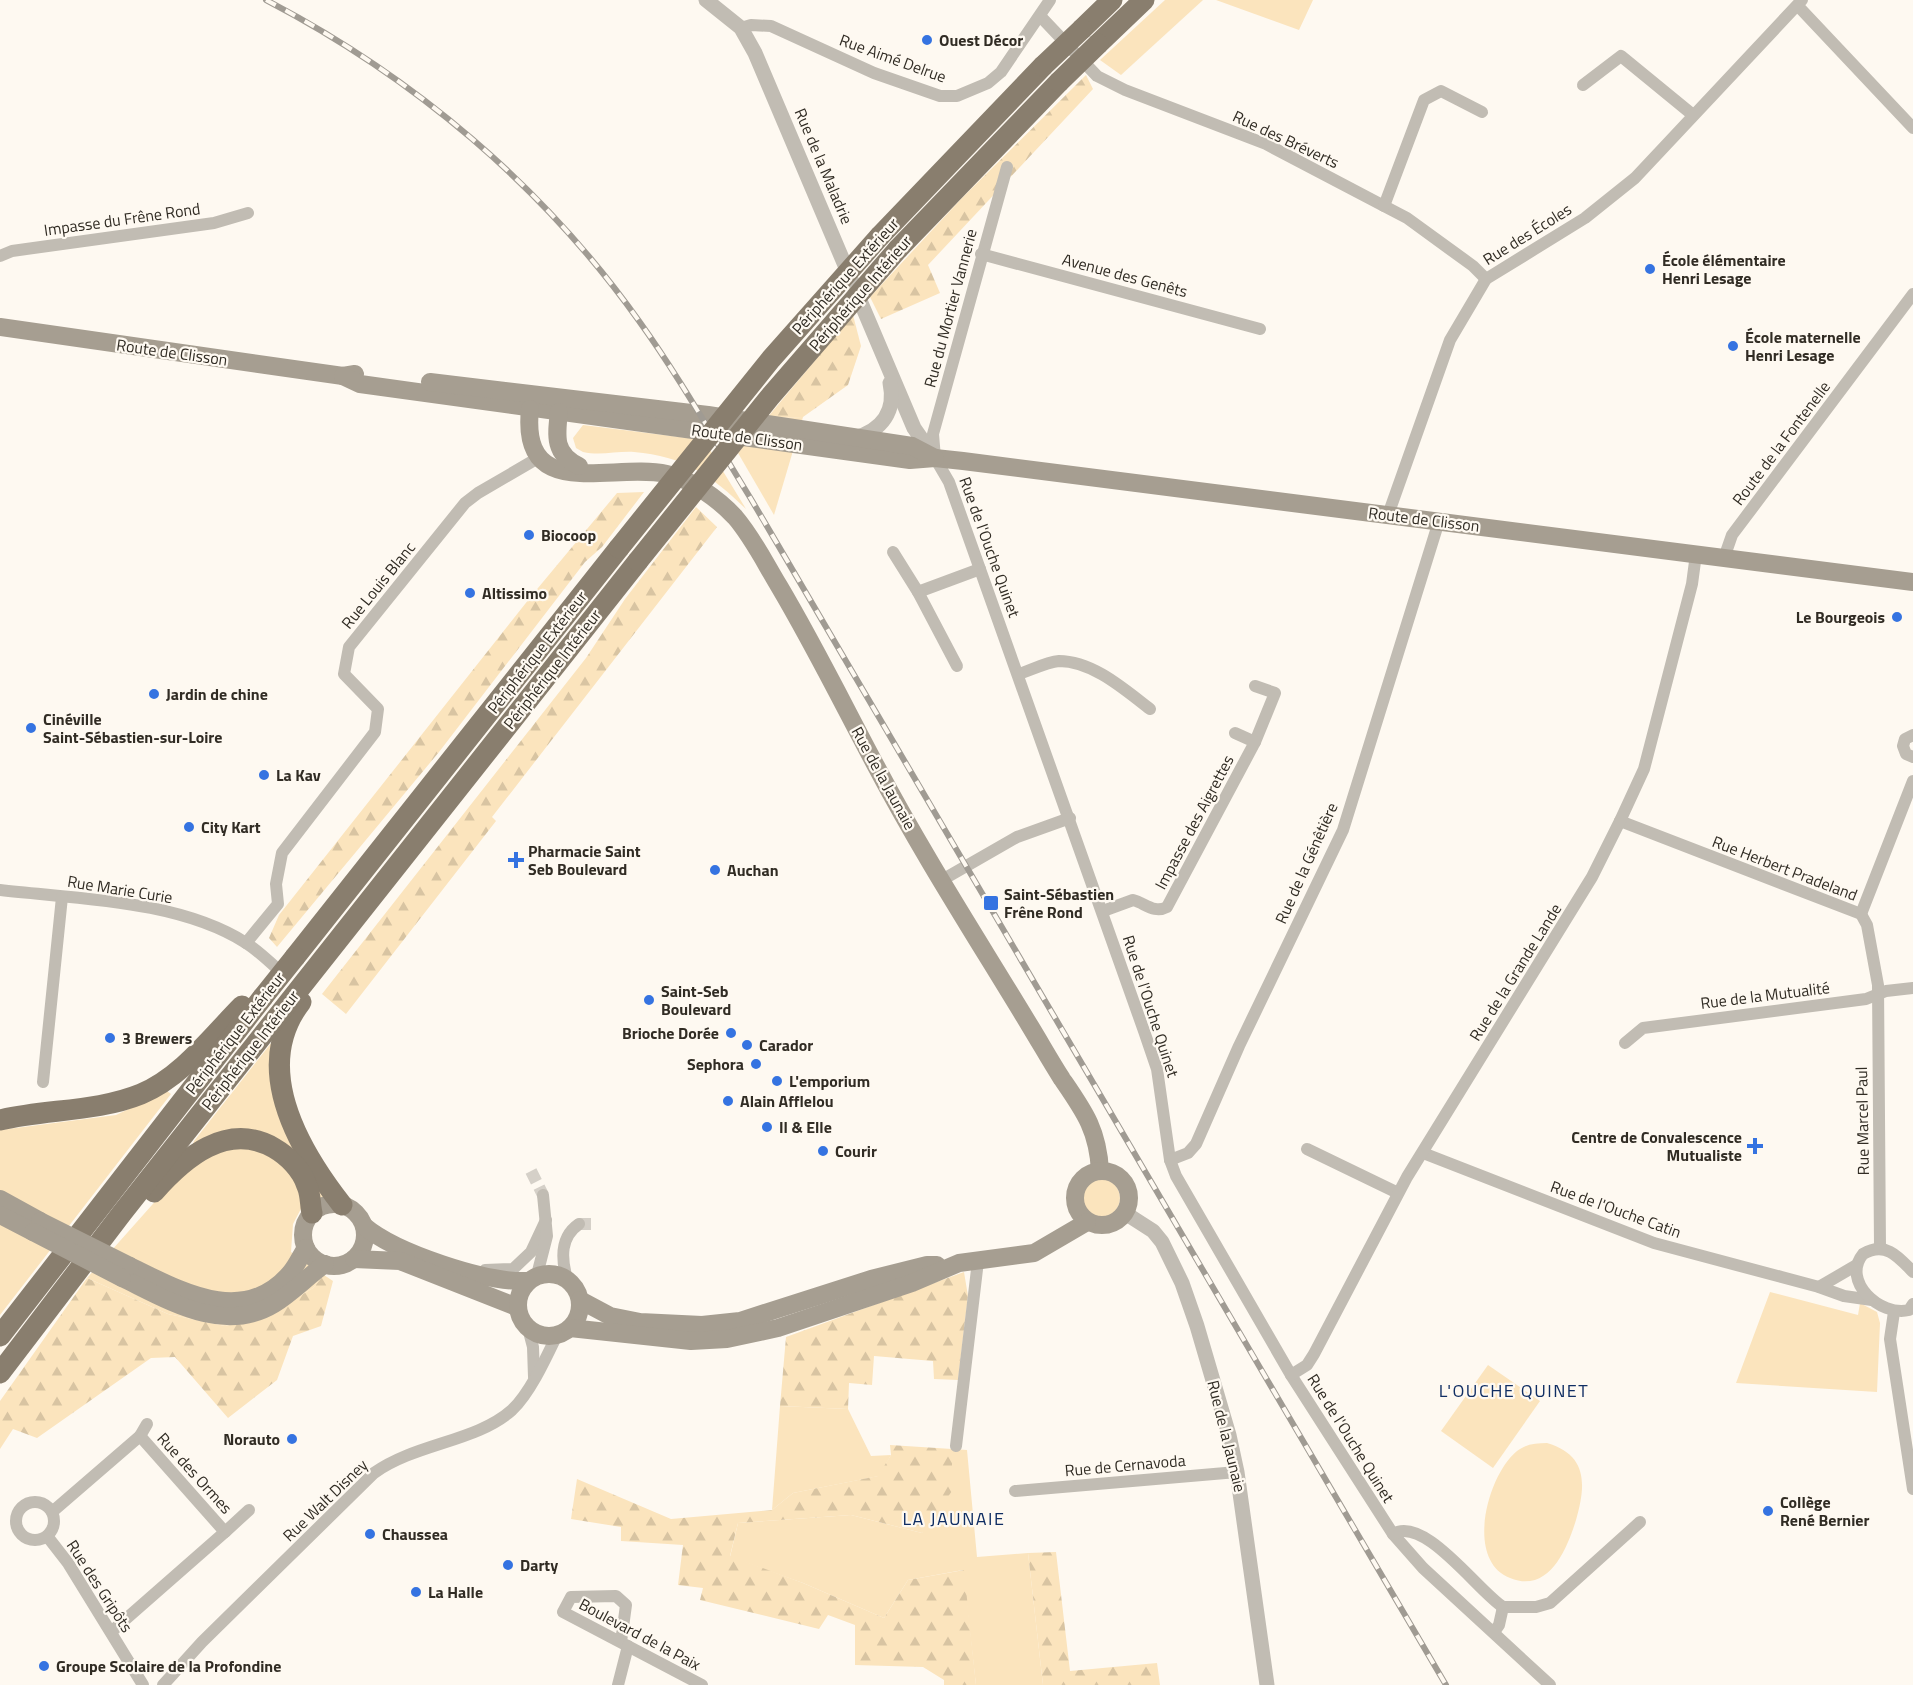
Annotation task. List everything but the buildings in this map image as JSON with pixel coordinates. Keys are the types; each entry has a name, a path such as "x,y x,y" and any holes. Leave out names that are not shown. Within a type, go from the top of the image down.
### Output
{"highway":[{"name":"Périphérique Extérieur","path":"0,1336 263,997 771,359 880,236 1043,66 1112,0"},
{"name":"Périphérique Intérieur","path":"0,1373 122,1213 292,1006 317,974 348,927 769,399 897,249 1059,82 1144,0"},
{"path":"0,1120 10,1115 95,1106 141,1094 179,1070 249,998 263,997"},
{"path":"292,1006 282,1044 279,1070 285,1110 316,1168 342,1205"},
{"path":"122,1213 139,1207 199,1150 237,1139 261,1142 289,1160 308,1187 312,1214"}],"main road":[{"name":"Route de Clisson","path":"0,327 343,376 360,384 649,416 662,416 672,411 912,446 935,458"},
{"name":"Route de Clisson","path":"541,405 910,460 935,458 1913,582"},
{"path":"538,458 531,441 541,405"},
{"name":"Rue de la Jaunaie","path":"541,405 563,457 597,473"},
{"name":"Rue de la Jaunaie","path":"538,458 556,457 564,466 579,466"},
{"name":"Rue de la Jaunaie","path":"538,458 558,471 651,472 682,478 734,516 748,534 818,653 877,768 942,880 1061,1077 1087,1113 1094,1129 1100,1171"},
{"path":"1100,1171 1113,1173 1124,1182 1129,1200 1125,1213 1111,1224 1098,1226 1087,1222 1076,1208 1075,1191 1084,1177 1100,1171"},
{"path":"0,1199 36,1226 126,1272 194,1311 229,1317 252,1313 273,1305 325,1264"},
{"path":"517,1307 400,1261 354,1259 340,1265 325,1264 314,1258 306,1248 304,1230 312,1214 326,1205 342,1205 358,1215 364,1226 371,1232 458,1269 501,1281 533,1278 552,1273 567,1279 576,1288 580,1300 578,1316 564,1332"},
{"path":"0,1215 36,1226"},
{"path":"580,1300 600,1312 625,1320 702,1324 740,1321 893,1273 927,1265 951,1266 1034,1253 1087,1222"},
{"path":"354,1259 364,1244 364,1226"},
{"path":"126,1272 200,1298 238,1301 256,1296 275,1286 291,1272 306,1248"},
{"path":"533,1278 518,1298 517,1307 528,1328 542,1335 564,1332 691,1341 727,1339 778,1328 912,1283 951,1266"}],"street":[{"name":"Rue de la Maladrie","path":"706,0 741,28 768,79 914,428 935,458"},
{"path":"1041,17 1050,0"},
{"path":"1800,3 1913,128"},
{"name":"Rue des Écoles","path":"1388,515 1450,340 1486,279 1612,199 1635,178 1800,3"},
{"name":"Rue Aimé Delrue","path":"741,28 751,25 771,26 874,73 940,96 957,96 981,87 1000,72 1041,17"},
{"name":"Rue des Bréverts","path":"1041,17 1097,76 1125,90 1266,144 1416,225 1473,266 1486,279"},
{"path":"1583,85 1621,56 1693,116"},
{"path":"1384,206 1424,100 1441,91 1482,112"},
{"name":"Rue du Mortier Vannerie","path":"935,458 933,434 1006,167"},
{"name":"Impasse du Frêne Rond","path":"0,256 12,251 214,223 248,213"},
{"name":"Avenue des Genêts","path":"981,254 1260,329"},
{"name":"Route de la Fontenelle","path":"1724,558 1732,535 1913,294"},
{"name":"Rue de la Maladrie","path":"855,438 880,425 890,409 892,393 886,362"},
{"name":"Rue Louis Blanc","path":"246,943 278,904 276,884 282,853 375,732 378,709 344,674 349,647 465,503 538,458"},
{"name":"Rue de l'Ouche Quinet","path":"935,458 950,482 1103,911 1156,1069 1170,1160 1186,1196 1291,1375 1393,1534 1423,1568 1550,1685"},
{"name":"Rue de la Génêtière","path":"1170,1160 1188,1153 1196,1144 1239,1046 1343,830 1439,521"},
{"path":"893,552 918,592 957,666"},
{"name":"Rue de la Grande Lande","path":"1291,1375 1307,1365 1314,1354 1398,1193 1592,877 1620,821 1644,769 1692,584 1696,554"},
{"path":"918,592 980,569"},
{"path":"1019,674 1058,661 1081,664 1121,687 1150,709"},
{"path":"1255,686 1275,693 1255,742"},
{"name":"Impasse des Aigrettes","path":"1103,911 1133,900 1154,909 1161,910 1167,907 1255,742 1235,734"},
{"path":"1913,735 1905,739 1903,746 1906,754 1913,757"},
{"path":"1861,914 1913,781"},
{"path":"942,880 1017,837 1070,818"},
{"name":"Rue Herbert Pradeland","path":"1620,821 1861,914 1867,925 1877,994"},
{"name":"Rue Marie Curie","path":"0,890 144,907 184,916 246,943 288,978"},
{"path":"43,1082 62,897"},
{"name":"Rue de la Mutualité","path":"1625,1043 1643,1028 1866,999 1877,994 1913,988"},
{"name":"Rue Marcel Paul","path":"1877,994 1880,1247"},
{"path":"1307,1149 1398,1193"},
{"name":"Rue de l'Ouche Catin","path":"1424,1153 1654,1244 1819,1287 1844,1296 1872,1300"},
{"path":"533,1278 547,1236 543,1195"},
{"name":"Rue de la Jaunaie","path":"1125,1213 1153,1231 1173,1262 1197,1326 1229,1435 1237,1472 1267,1685"},
{"path":"458,1269 513,1269 531,1252 546,1220"},
{"path":"567,1279 562,1256 565,1242 567,1234 579,1224"},
{"path":"1819,1287 1856,1266 1863,1254 1880,1247 1889,1250 1913,1272"},
{"path":"956,1446 978,1261"},
{"path":"1856,1266 1860,1284 1872,1300 1894,1312 1912,1308"},
{"path":"778,1328 823,1295"},
{"path":"1894,1312 1890,1339 1913,1489"},
{"path":"528,1328 533,1347 534,1378"},
{"name":"Rue Walt Disney","path":"162,1685 374,1473 393,1460 481,1429 512,1409 564,1332"},
{"name":"Rue des Ormes","path":"52,1512 140,1436 147,1424"},
{"name":"Rue des Ormes","path":"140,1436 225,1532"},
{"name":"Rue de Cernavoda","path":"1015,1491 1237,1472"},
{"path":"34,1502 45,1505 52,1512 54,1520 47,1536 40,1540 24,1537 16,1525 17,1514 23,1506 34,1502"},
{"name":"Rue des Ormes","path":"111,1632 249,1510"},
{"path":"1393,1534 1404,1530 1425,1536 1503,1607 1536,1606 1550,1603 1640,1522"},
{"name":"Rue des Gripôts","path":"47,1536 111,1632 143,1685"},
{"name":"Boulevard de la Paix","path":"625,1644 626,1605 616,1596 571,1597 563,1612 702,1685"},
{"path":"1494,1632 1499,1625 1503,1607"},
{"path":"618,1685 625,1644"}],"green space":[{"path":"1165,0 1203,0 1121,75 1100,60"},
{"path":"1216,0 1313,0 1299,30"},
{"path":"1086,75 1093,89 928,265 940,293 881,319 870,297 962,198"},
{"path":"853,315 861,346 848,385 803,417 767,418"},
{"path":"803,417 774,515 738,453 767,418"},
{"path":"583,425 704,440 746,509 709,478 668,458 634,452 596,454 583,452 576,448 573,438"},
{"path":"644,492 602,547 585,562 439,752 277,947 269,938 279,915 533,594 617,493"},
{"path":"696,507 717,527 492,817 496,821 346,1014 322,994 586,658 625,599"},
{"path":"272,1042 289,1106 342,1196 303,1205 293,1224 291,1252 324,1275 313,1288 267,1316 225,1326 168,1314 87,1278 184,1169 194,1141"},
{"path":"167,1091 171,1094 0,1315 0,1130 116,1115"},
{"path":"1101,1179 1115,1184 1120,1198 1115,1212 1101,1217 1087,1212 1082,1198 1087,1184"},
{"path":"964,1272 968,1296 958,1380 934,1379 933,1361 874,1356 872,1385 849,1383 848,1409 780,1406 786,1337"},
{"path":"324,1275 333,1281 321,1326 293,1336 277,1380 228,1418 175,1357 151,1358 37,1438 13,1429 0,1449 0,1401 87,1278 168,1314 225,1326 267,1316 313,1288"},
{"path":"1770,1292 1858,1315 1860,1303 1877,1312 1880,1323 1877,1392 1736,1383"},
{"path":"1488,1365 1540,1401 1493,1468 1441,1431"},
{"path":"780,1406 848,1409 871,1456 891,1455 879,1476 793,1493 772,1510"},
{"path":"1547,1443 1570,1455 1577,1463 1581,1473 1581,1495 1576,1520 1561,1555 1546,1574 1536,1580 1524,1581 1510,1578 1496,1568 1488,1554 1484,1536 1485,1516 1490,1497 1506,1462 1517,1451 1535,1444"},
{"path":"890,1445 952,1449 952,1491 922,1533 851,1515 738,1523 730,1556 803,1583 884,1618 908,1580 964,1570 976,1685 944,1685 944,1680 923,1667 855,1665 855,1625 828,1615 819,1629 700,1600 703,1588 678,1585 683,1545 621,1541 621,1527 571,1519 577,1479 671,1519 772,1510 793,1493 878,1476 891,1455"},
{"path":"952,1449 967,1450 977,1557 1028,1553 1043,1685 976,1685 963,1570 908,1580 884,1618 803,1583 730,1557 738,1523 851,1515 922,1533"},
{"path":"1056,1552 1070,1671 1157,1663 1160,1685 1043,1685 1028,1553"}],"tunnel":[{"path":"531,1171 543,1195"},
{"path":"579,1224 597,1224"}],"railway":[{"path":"266,0 321,30 373,64 424,100 472,139 518,180 561,225 639,321 683,387 751,499 1446,1685"}],"place":[{"name":"Ouest Décor","path":"927,40"},
{"name":"École élémentaire Henri Lesage","path":"1650,269"},
{"name":"École maternelle Henri Lesage","path":"1733,346"},
{"name":"Biocoop","path":"529,535"},
{"name":"Altissimo","path":"470,593"},
{"name":"Le Bourgeois","path":"1897,617"},
{"name":"Jardin de chine","path":"154,694"},
{"name":"Cinéville Saint-Sébastien-sur-Loire","path":"31,728"},
{"name":"La Kav","path":"264,775"},
{"name":"City Kart","path":"189,827"},
{"name":"Pharmacie Saint Seb Boulevard","path":"516,860"},
{"name":"Auchan","path":"715,870"},
{"name":"Saint-Sébastien Frêne Rond","path":"991,903"},
{"name":"Saint-Seb Boulevard","path":"649,1000"},
{"name":"Brioche Dorée","path":"731,1033"},
{"name":"3 Brewers","path":"110,1038"},
{"name":"Carador","path":"747,1045"},
{"name":"Sephora","path":"756,1064"},
{"name":"L'emporium","path":"777,1081"},
{"name":"Alain Afflelou","path":"728,1101"},
{"name":"Il & Elle","path":"767,1127"},
{"name":"Centre de Convalescence Mutualiste","path":"1755,1146"},
{"name":"Courir","path":"823,1151"},
{"name":"Norauto","path":"292,1439"},
{"name":"Collège René Bernier","path":"1768,1511"},
{"name":"Chaussea","path":"370,1534"},
{"name":"Darty","path":"508,1565"},
{"name":"La Halle","path":"416,1592"},
{"name":"Groupe Scolaire de la Profondine","path":"44,1666"}],"district":[{"name":"L'OUCHE QUINET","path":"1514,1390"},
{"name":"LA JAUNAIE","path":"954,1518"}]}
